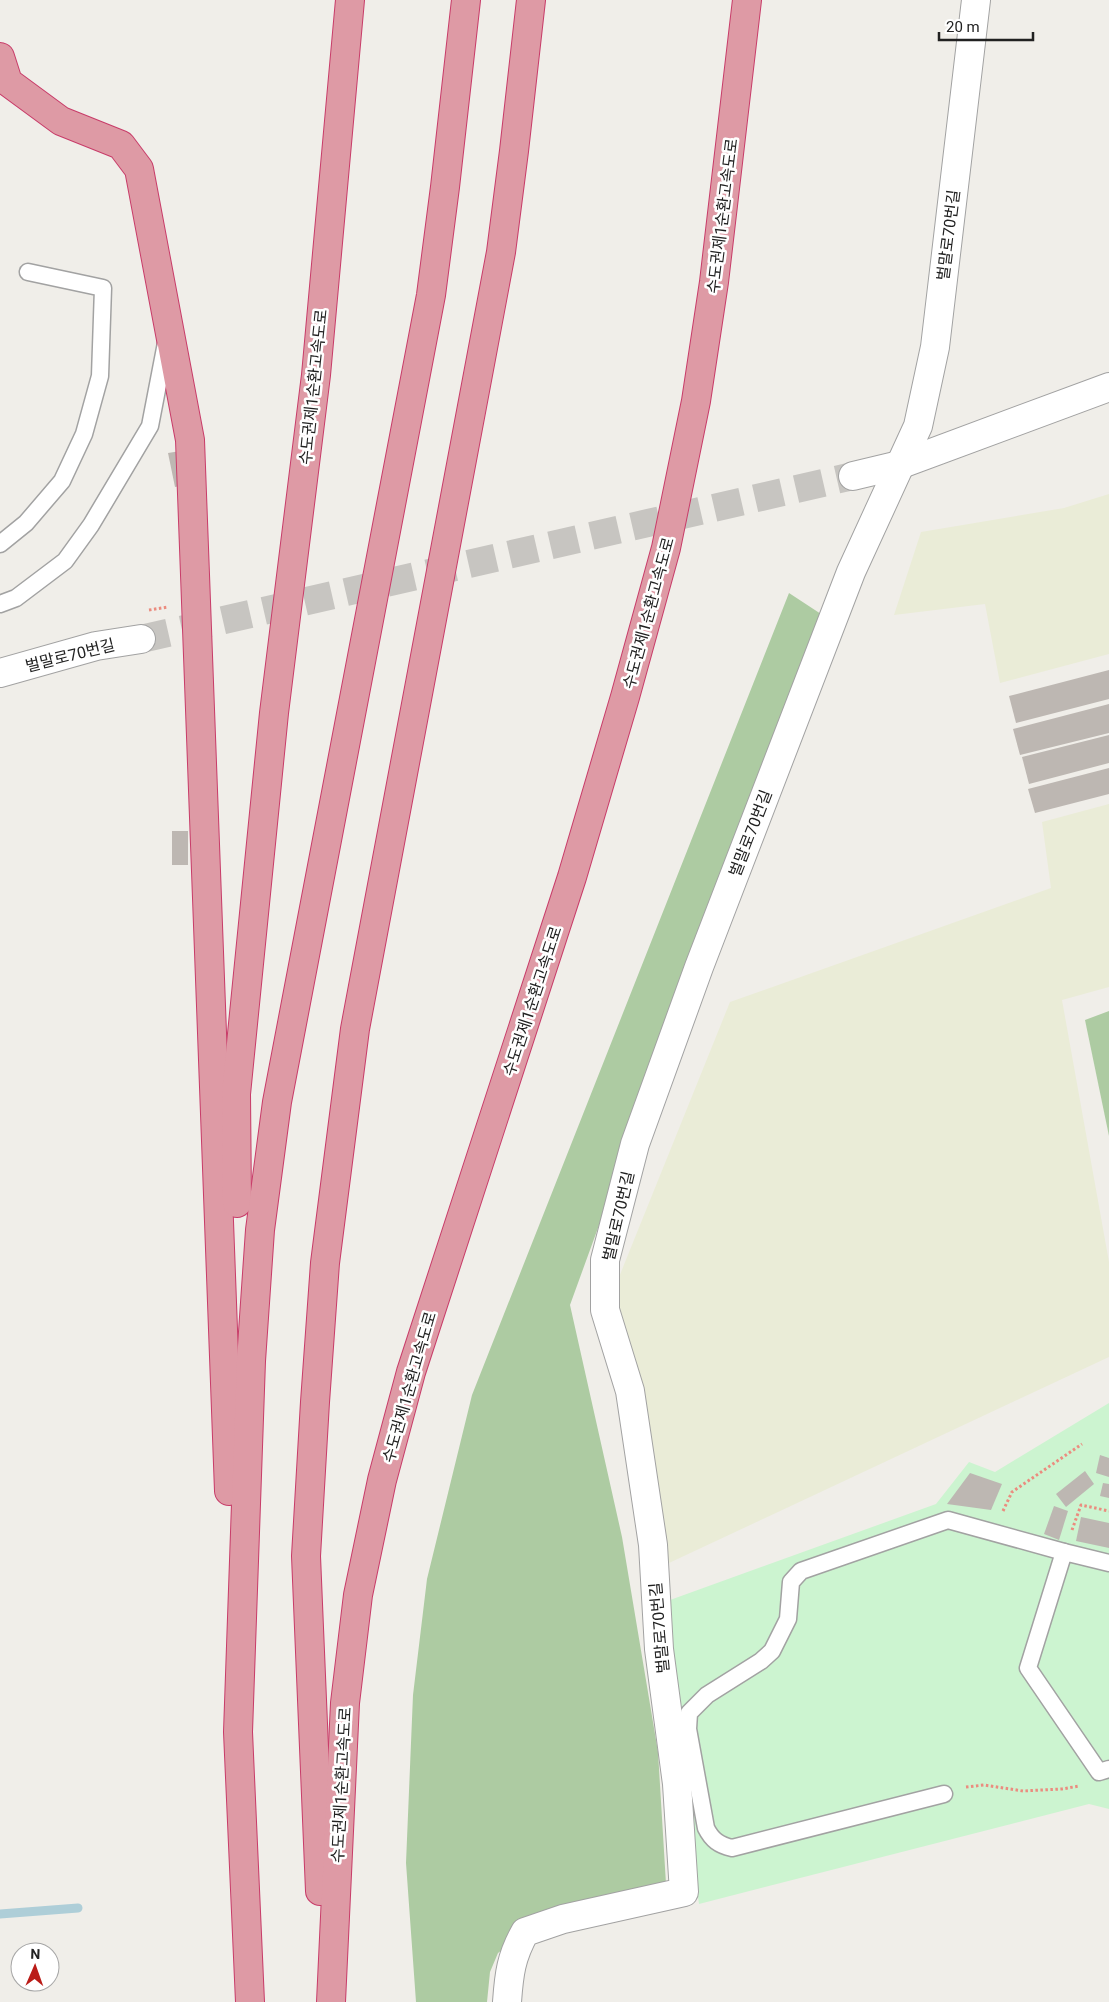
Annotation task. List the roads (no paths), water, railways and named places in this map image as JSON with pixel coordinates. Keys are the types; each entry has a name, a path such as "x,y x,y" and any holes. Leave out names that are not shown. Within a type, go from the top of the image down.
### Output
{"highway":[{"name":"수도권제1순환고속도로","path":"250,2002 238,1732 236,1094 274,713 316,375 350,0"},
{"name":"수도권제1순환고속도로","path":"238,1732 251,1362 260,1230 273,1131 431,295 466,0"},
{"name":"수도권제1순환고속도로","path":"326,2002 306,1556 325,1263 355,1030 501,252 530,0"},
{"name":"수도권제1순환고속도로","path":"331,2002 345,1703 360,1586 382,1480 411,1372 572,877 625,697 666,548 696,401 714,282 747,0"},
{"path":"0,58 8,82 61,121 121,145 139,169 190,440 238,1732"}],"street":[{"name":"벌말로70번길","path":"507,2002 508,1982 514,1951 525,1932 562,1918 684,1892 677,1784 659,1648 653,1545 630,1391 605,1310 605,1260 635,1144 699,967 851,572 918,426 935,347 976,0"},
{"path":"853,476 899,465 1109,387"},
{"name":"벌말로70번길","path":"0,673 96,646 141,639"}],"lane":[{"path":"0,544 26,523 62,481 84,434 100,376 103,288 28,272"},
{"path":"0,604 16,598 65,561 92,525 150,426 169,329"},
{"path":"944,1794 732,1848 721,1846 710,1836 706,1828 688,1729 689,1713 707,1695 761,1661 772,1651 788,1619 791,1582 801,1571 948,1520 1109,1563"},
{"path":"1064,1552 1028,1668 1104,1771"}],"waterway":[{"path":"0,1914 78,1908"}],"tunnel":[{"path":"141,639 853,476"}]}
